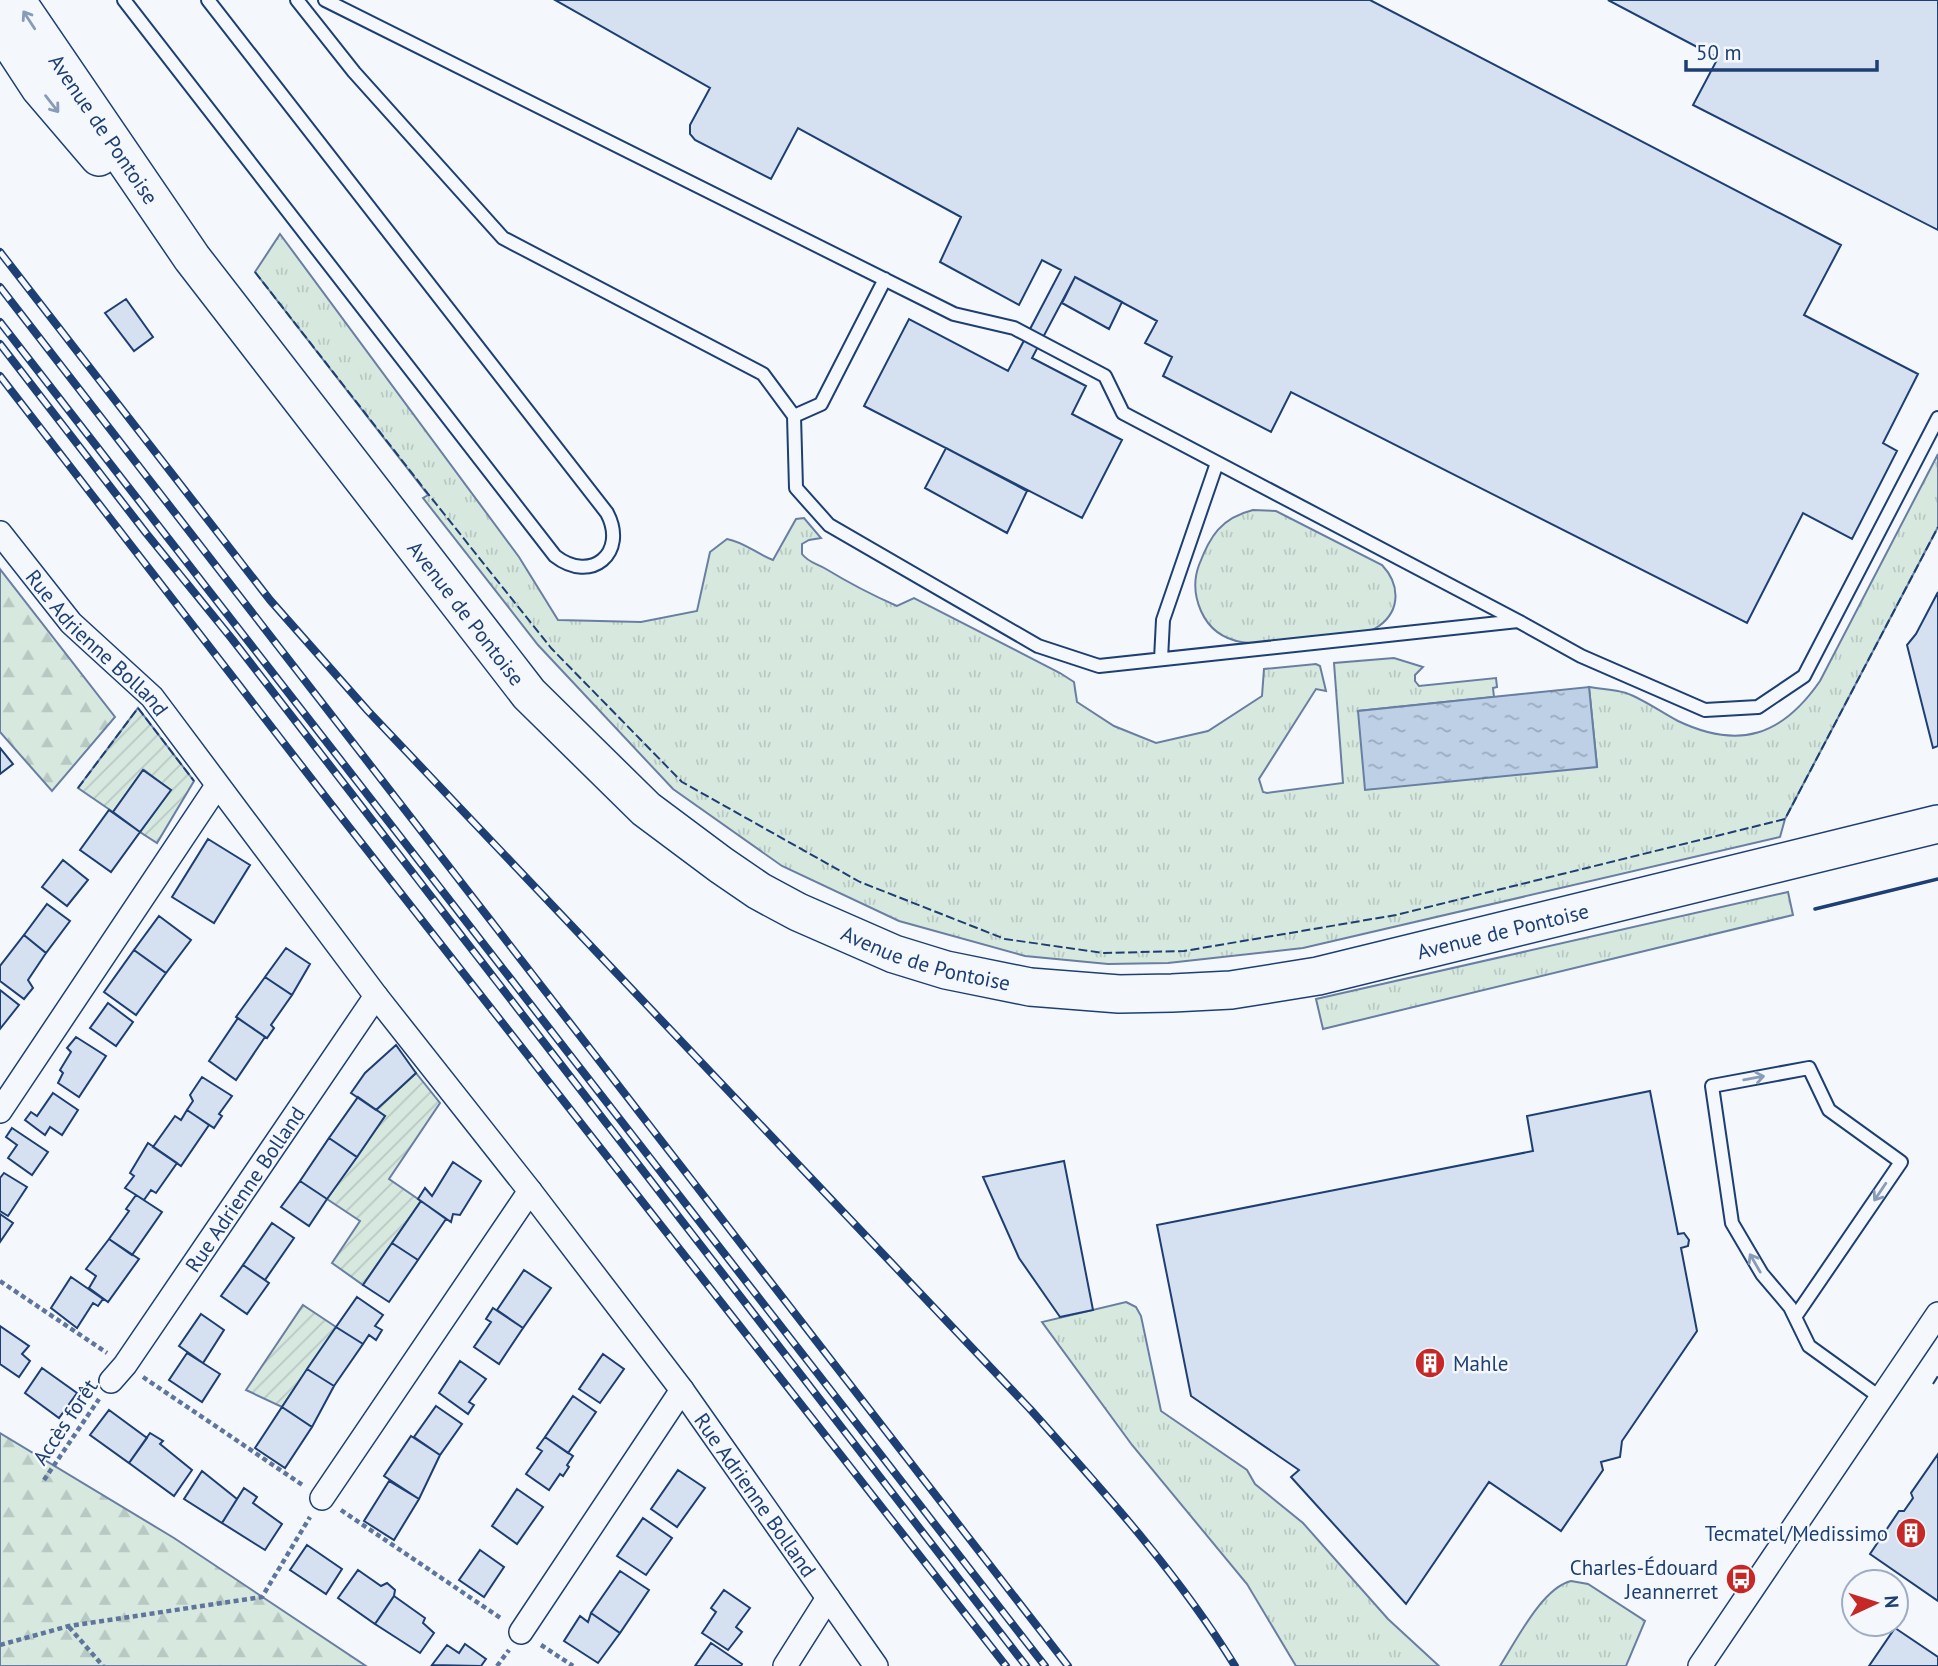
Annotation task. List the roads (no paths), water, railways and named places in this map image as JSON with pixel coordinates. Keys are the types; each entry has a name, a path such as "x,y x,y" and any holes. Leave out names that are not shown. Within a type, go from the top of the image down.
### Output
{"main road":[{"name":"Avenue de Pontoise","path":"16,0 192,258 529,694 646,809 759,891 798,912 894,954 946,970 1030,987 1119,994 1231,990 1318,976 1938,824"},
{"name":"Avenue de Pontoise","path":"0,27 40,89 63,117 192,258"}],"street":[{"name":"Rue Adrienne Bolland","path":"0,533 71,623 152,697 376,996 682,1390 876,1666"},
{"path":"0,1111 217,786"},
{"name":"Rue Adrienne Bolland","path":"118,1373 376,996"},
{"path":"322,1497 530,1192"},
{"path":"1700,1666 1938,1314"},
{"name":"Rue Adrienne Bolland","path":"521,1632 682,1390"},
{"name":"Rue Adrienne Bolland","path":"785,1666 828,1598"}],"lane":[{"path":"124,0 555,556 565,564 578,568 591,567 602,560 611,550 614,538 613,524 607,513 208,0"},
{"path":"297,0 354,72 503,238 763,374 794,416 796,488 829,525 1038,646 1099,666 1518,621"},
{"path":"325,0 954,314 1014,328 1105,376 1123,413 1581,656 1704,710 1758,706 1804,676 1938,418"},
{"path":"794,416 821,404 885,279"},
{"path":"1161,659 1163,620 1217,463"},
{"path":"1796,1317 1901,1162 1829,1110 1810,1068 1712,1086 1732,1223 1762,1275 1790,1307 1809,1346 1881,1398"}],"water":[{"path":"1589,687 1597,767 1365,790 1358,711"}],"railway":[{"path":"0,252 270,600 368,711 1030,1409 1164,1565 1235,1666"},
{"path":"0,287 1068,1666"},
{"path":"0,322 1045,1666"},
{"path":"0,344 232,639 1026,1666"},
{"path":"0,376 331,804 1006,1666"}],"place":[{"name":"Mahle","path":"1430,1363"},
{"name":"Tecmatel/Medissimo","path":"1911,1533"},
{"name":"Charles-Édouard Jeannerret","path":"1741,1579"}]}
